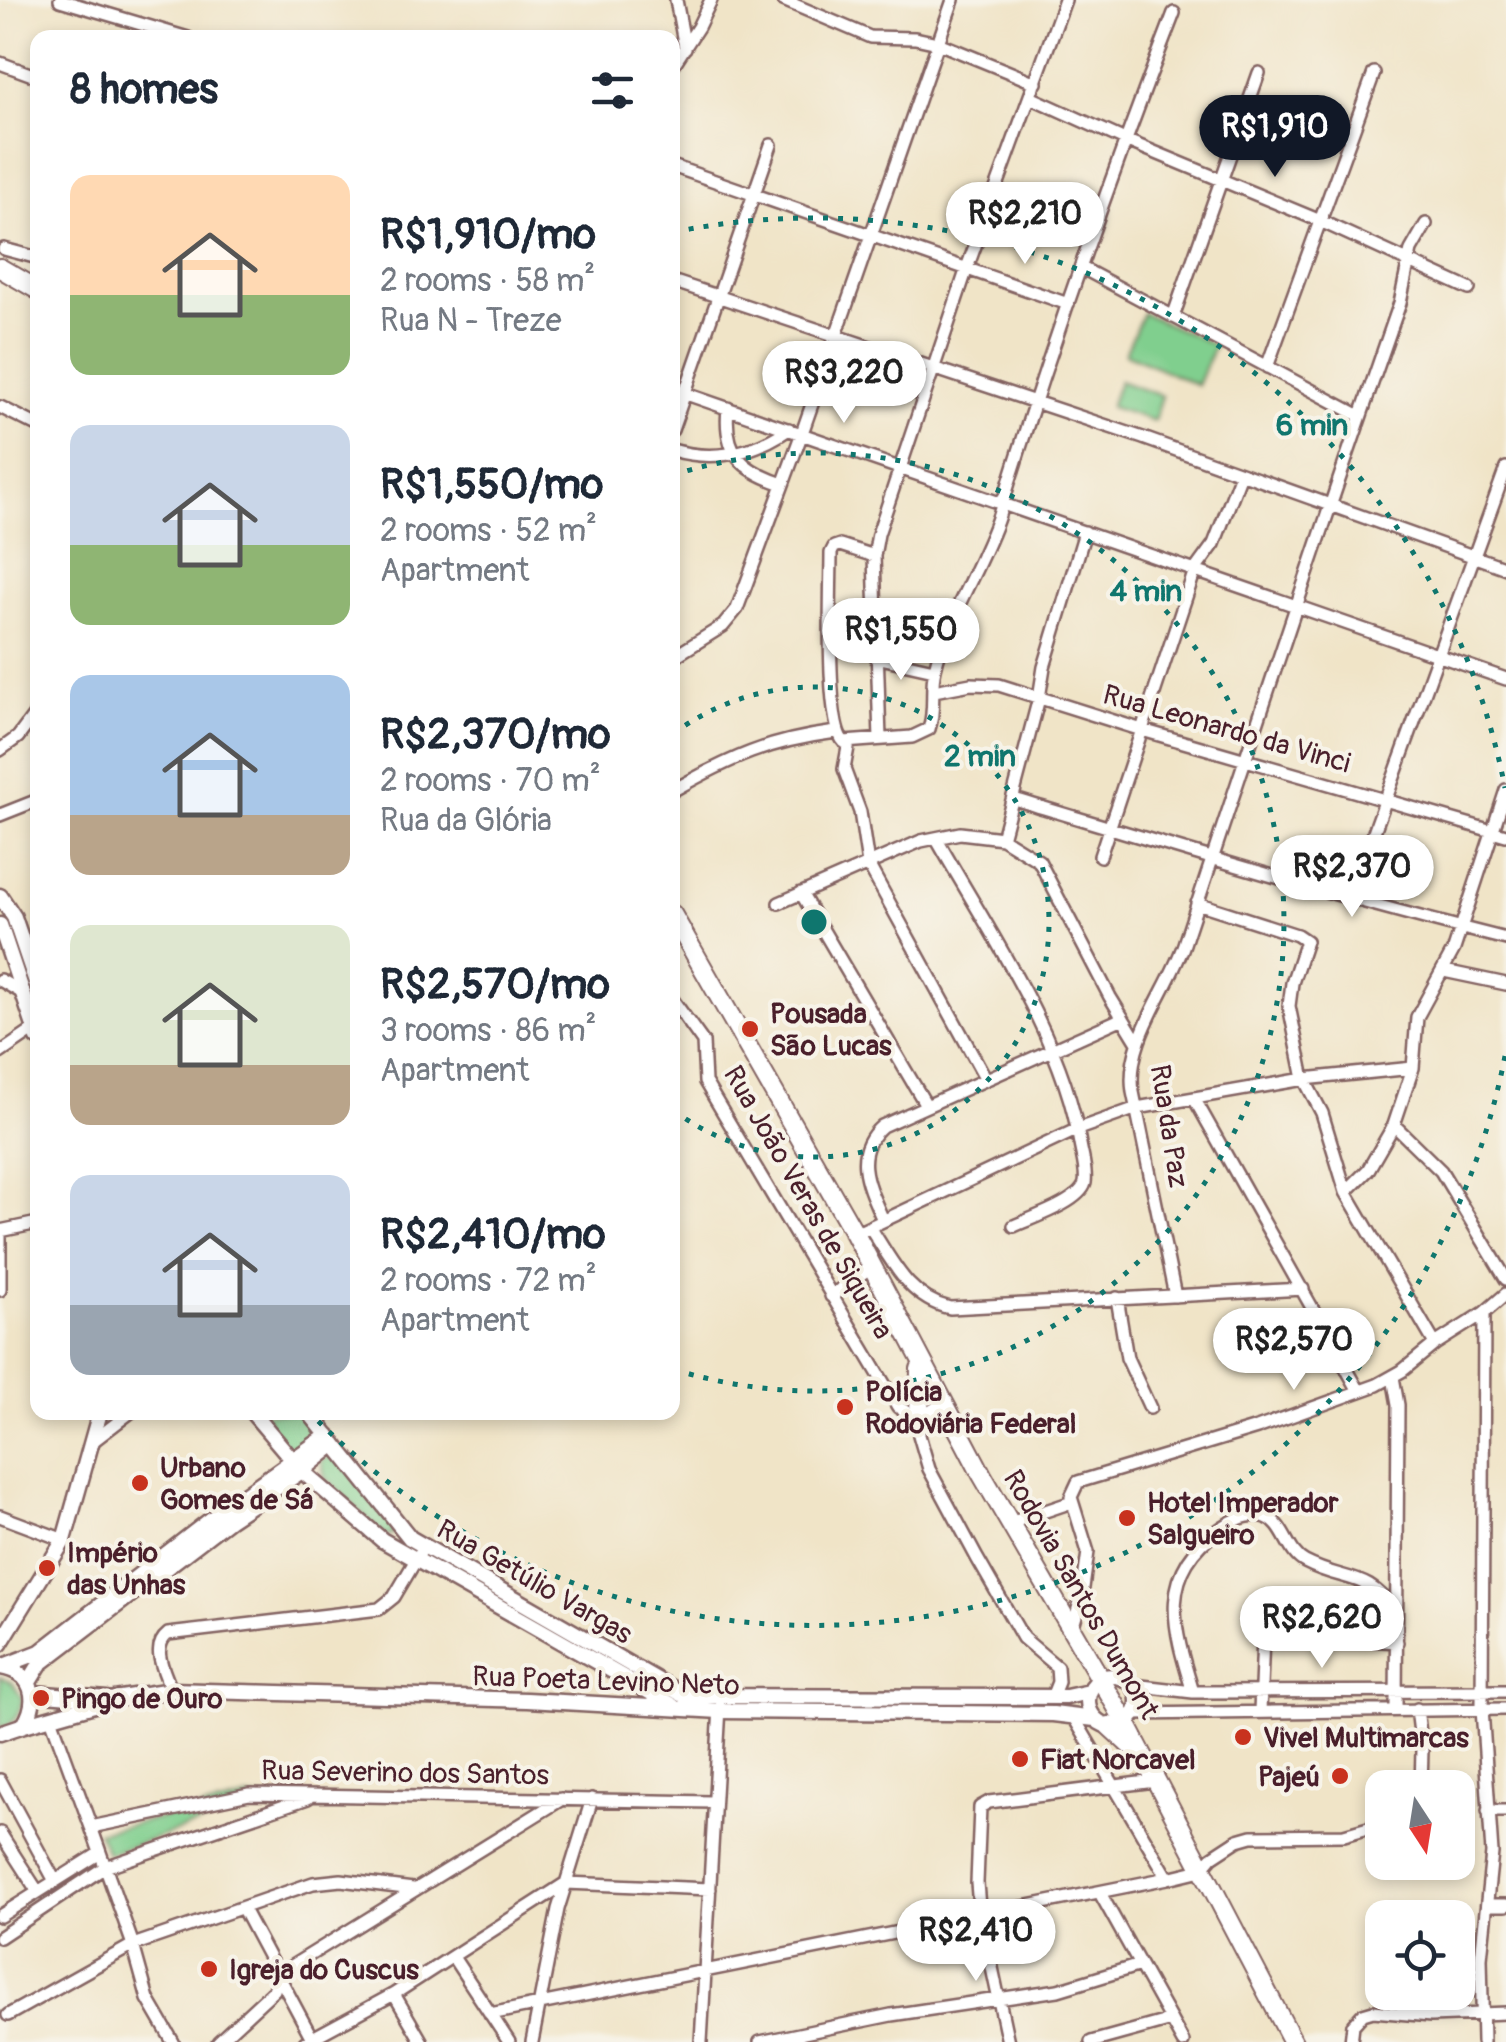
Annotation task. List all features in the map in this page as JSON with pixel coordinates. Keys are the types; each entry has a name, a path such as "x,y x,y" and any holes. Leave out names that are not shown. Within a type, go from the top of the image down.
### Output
{"highway":[{"path":"2,257 30,283"},
{"name":"Rodovia Santos Dumont","path":"680,927 862,1231 870,1267 920,1364 1071,1633 1095,1685 1142,1756 1293,2042"},
{"path":"919,1419 920,1364"}],"main road":[{"path":"0,896 14,917 30,964"},
{"path":"0,925 30,1015"},
{"path":"0,1644 64,1540 98,1420"},
{"name":"Rua Getúlio Vargas","path":"259,1420 298,1467 382,1540 420,1553 468,1580 679,1709"},
{"name":"Rua Getúlio Vargas","path":"315,1420 420,1553"},
{"path":"31,1687 40,1664 106,1608 331,1440"},
{"name":"Rua Getúlio Vargas","path":"494,1595 685,1696 720,1704 1052,1697 1095,1685"},
{"path":"0,1667 40,1652 106,1608"},
{"path":"0,1667 21,1674 31,1687 34,1704 10,1731"},
{"path":"1116,1676 1133,1685 1138,1699 1120,1720 1088,1706 1095,1685 1116,1676"},
{"name":"Rua Poeta Levino Neto","path":"31,1687 115,1700"},
{"name":"Rua Poeta Levino Neto","path":"10,1731 115,1700 172,1690 527,1700 679,1709 720,1704 1120,1720"}],"street":[{"path":"60,0 161,30"},
{"path":"676,0 685,48"},
{"path":"680,55 711,0"},
{"path":"783,0 870,37 915,38 938,44 1036,83"},
{"path":"680,653 723,626 736,609 802,433 953,0"},
{"path":"880,739 874,556 898,466 1064,0"},
{"path":"680,786 732,758 791,738 912,738 926,733 932,722 934,670 1002,502 1125,140 1174,14"},
{"path":"0,63 30,73"},
{"path":"1172,316 1259,73"},
{"path":"1267,366 1374,73"},
{"path":"1030,97 1470,288"},
{"path":"680,392 720,296 772,145"},
{"path":"680,169 1068,304"},
{"name":"Rua da Paz","path":"1175,1296 1130,1075 1138,1043 1166,990 1197,903 1404,290 1407,262 1426,224"},
{"path":"0,232 2,257 30,258"},
{"path":"1082,268 1360,416"},
{"path":"680,286 836,333 1506,568"},
{"path":"680,397 728,408 802,433 1506,679"},
{"path":"0,406 30,422"},
{"path":"728,408 728,433 735,453 750,472 783,484"},
{"path":"680,451 706,456 735,453 764,444 789,429"},
{"path":"1350,898 1506,468"},
{"path":"1100,856 1195,570 1220,531 1241,474"},
{"path":"1002,838 1044,666 1085,532"},
{"path":"874,556 840,546 831,553 830,634 844,769 860,812 868,864 986,1079"},
{"path":"876,657 934,670"},
{"name":"Rua Leonardo da Vinci","path":"934,691 971,684 1000,685 1506,835"},
{"path":"0,750 18,737 30,721"},
{"path":"1346,1192 1368,1170 1394,1124 1412,1068 1417,1017 1444,971 1506,790"},
{"path":"1014,798 1350,898 1506,939"},
{"path":"0,815 30,803"},
{"path":"779,903 896,850 936,838 960,832 1002,838 1039,861 1138,1043"},
{"path":"936,838 1052,1047 1078,1130 1085,1183 1080,1192 1014,1226"},
{"path":"800,893 926,1105"},
{"path":"1197,903 1297,934 1306,941 1289,1006 1304,1080 1322,1114 1346,1192 1435,1344"},
{"path":"1444,971 1506,984"},
{"path":"0,980 21,992"},
{"name":"Rua João Veras de Siqueira","path":"680,1010 703,1042 705,1082 898,1406 919,1419"},
{"path":"883,1220 863,1170 870,1138 882,1126 1123,1018"},
{"path":"0,1053 30,1035"},
{"path":"1303,1290 962,1308 935,1304 911,1288 862,1231 1078,1130 1137,1108 1304,1080 1412,1068"},
{"path":"1195,1100 1359,1392"},
{"path":"1394,1124 1441,1171 1506,1279"},
{"path":"0,1290 0,1232 30,1225"},
{"path":"832,1296 870,1267"},
{"path":"1071,1633 1088,1552 1072,1502 1071,1492 1078,1482 1257,1428 1359,1392 1393,1377 1506,1294"},
{"path":"1118,1298 1128,1358 1150,1408"},
{"path":"1483,2042 1481,1958 1492,1852 1482,1709 1484,1313"},
{"path":"1393,1377 1398,1405 1396,1710"},
{"path":"943,1402 919,1419 919,1435 929,1469 1023,1638 1057,1667 1058,1682 1052,1697"},
{"path":"92,1442 121,1420"},
{"path":"1010,1523 1072,1502"},
{"path":"0,1516 64,1540"},
{"path":"1193,1692 1173,1614 1173,1599 1196,1552 1209,1538 1242,1517 1265,1516 1274,1522 1300,1560 1363,1580 1386,1598 1396,1613"},
{"path":"172,1690 158,1648 160,1640 168,1634 379,1609 394,1597 420,1553"},
{"path":"1260,1711 1263,1637 1296,1635 1397,1642"},
{"path":"1133,1685 1193,1692 1506,1691"},
{"path":"702,2042 720,1704"},
{"path":"1417,1709 1421,1770"},
{"path":"1120,1720 1260,1711 1506,1709"},
{"path":"1073,1716 1168,1878"},
{"path":"52,1718 133,1946 148,2000 173,2042"},
{"path":"0,1780 54,1881"},
{"path":"1008,2042 976,1883 980,1807 989,1802 1155,1782"},
{"name":"Rua Severino dos Santos","path":"91,1826 249,1794 712,1802"},
{"path":"0,1938 105,1867 316,1795"},
{"path":"218,2042 274,1990 279,1974 563,1799"},
{"path":"532,2042 566,1883 592,1800"},
{"path":"1488,1811 1506,1811"},
{"path":"490,2014 1168,1878 1201,1870 1238,1840 1252,1836 1344,1835 1365,1829"},
{"path":"0,1833 38,1892"},
{"path":"0,1916 100,1853"},
{"path":"8,2014 133,1946 326,1880 413,1889"},
{"path":"244,1909 311,2041 394,1994 566,1883 710,1889"},
{"path":"1100,1893 1183,2042"},
{"path":"1487,1905 1506,1905"},
{"path":"453,1957 509,2042"},
{"path":"760,2042 891,2015 1080,1984 1140,1965"},
{"path":"394,1994 422,2042"},
{"path":"1352,2042 1353,2025 1363,2014 1373,2011 1431,2016 1506,2012"},
{"path":"1091,2042 1171,2020"}],"green space":[{"path":"1143,313 1215,345 1197,385 1125,353"},
{"path":"1119,381 1162,396 1154,421 1110,407"},
{"path":"263,1420 304,1420 317,1436 292,1456"},
{"path":"337,1456 395,1528 393,1534 386,1536 381,1532 325,1478 321,1461"},
{"path":"0,1677 12,1682 22,1698 16,1717 0,1728"},
{"path":"251,1798 273,1800 107,1854 98,1832"}],"place":[{"name":"Pousada São Lucas","path":"750,1029"},
{"name":"Polícia Rodoviária Federal","path":"845,1407"},
{"name":"Urbano Gomes de Sá","path":"140,1483"},
{"name":"Hotel Imperador Salgueiro","path":"1127,1518"},
{"name":"Império das Unhas","path":"47,1568"},
{"name":"Pingo de Ouro","path":"41,1698"},
{"name":"Vivel Multimarcas","path":"1243,1737"},
{"name":"Fiat Norcavel","path":"1020,1759"},
{"name":"Pajeú","path":"1340,1776"},
{"name":"Igreja do Cuscus","path":"209,1969"}]}
